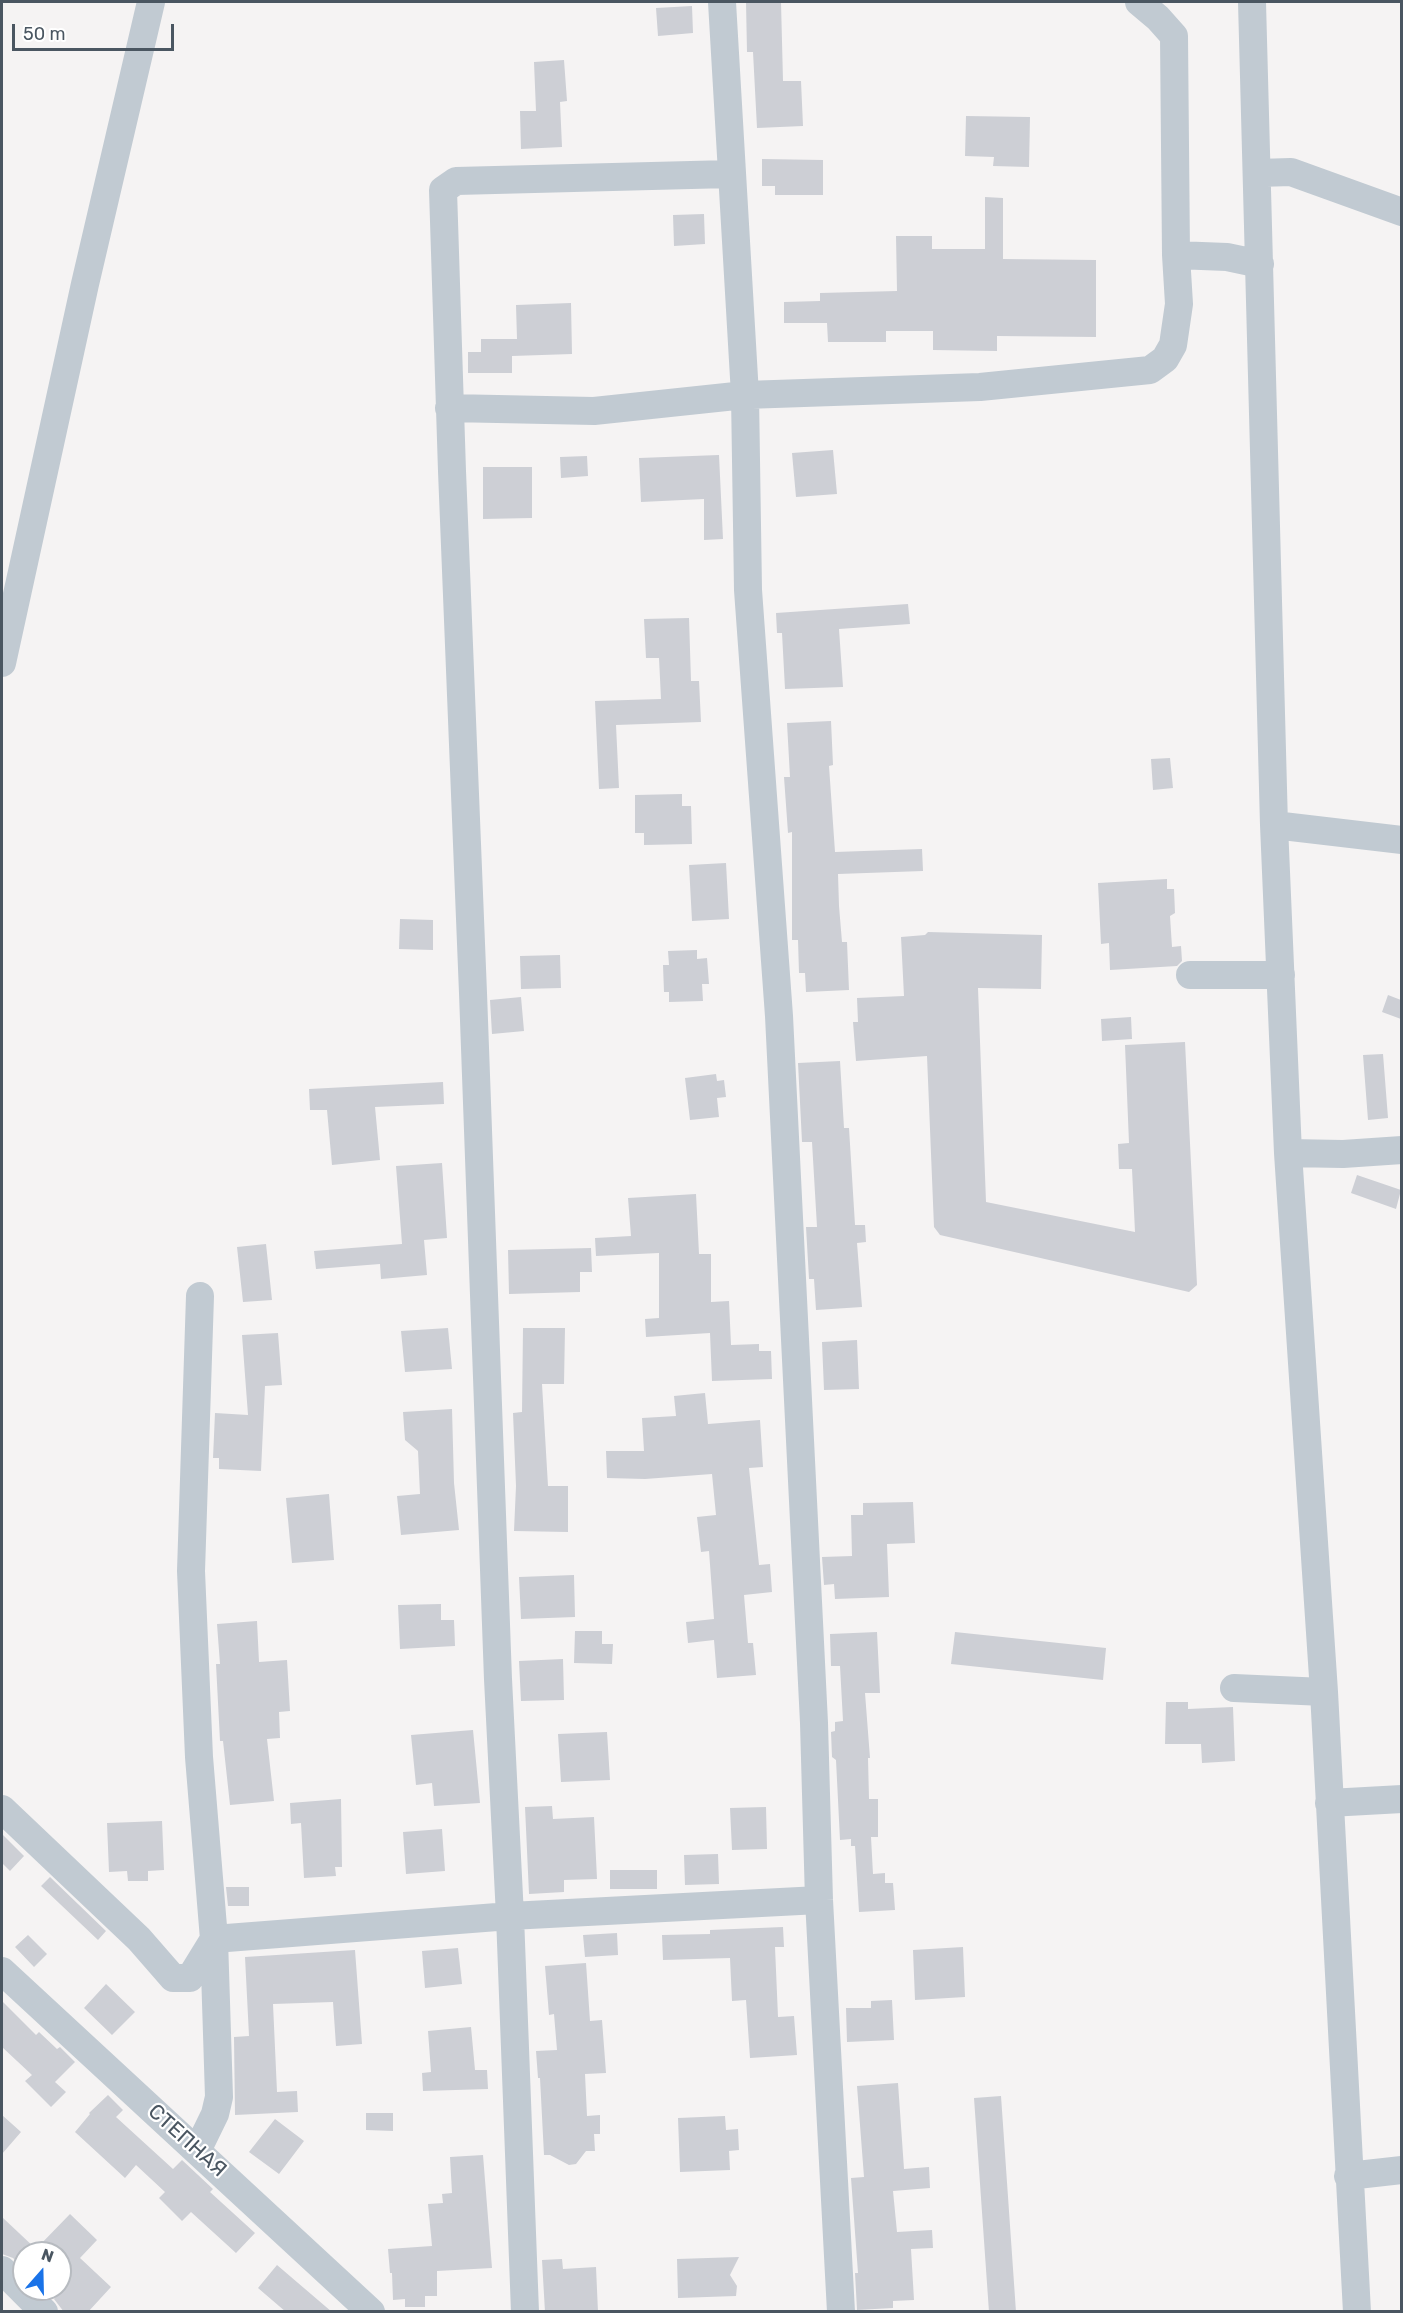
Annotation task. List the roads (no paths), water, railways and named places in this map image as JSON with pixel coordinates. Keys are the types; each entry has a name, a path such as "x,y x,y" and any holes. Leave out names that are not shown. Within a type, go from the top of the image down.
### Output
{"street":[{"path":"2,663 85,284 151,2"},
{"path":"722,2 730,174 745,395 748,590 779,1016 813,1699 819,1900 841,2312"},
{"path":"449,408 594,411 745,395 980,387 1150,370 1165,359 1173,345 1179,304 1176,255 1174,36 1158,18 1138,2"},
{"path":"1252,2 1274,825 1288,1153 1324,1692 1357,2312"},
{"path":"1258,173 1291,172 1401,212"},
{"path":"525,2312 510,1916 498,1679 474,1005 449,408 443,190 456,181 730,174"},
{"path":"1176,255 1227,257 1260,264"},
{"path":"1274,825 1401,840"},
{"path":"1190,975 1281,975"},
{"path":"1288,1153 1343,1154 1401,1150"},
{"path":"197,2151 215,2115 219,2097 214,1939 199,1757 191,1571 200,1296"},
{"path":"1234,1688 1324,1692"},
{"path":"1329,1803 1401,1799"},
{"path":"2,1809 139,1939 173,1978 190,1978 214,1939"},
{"path":"214,1939 510,1916 819,1900"},
{"name":"СТЕПНАЯ","path":"2,1972 371,2312"},
{"path":"1348,2176 1401,2170"},
{"path":"2,2270 44,2312"}]}
